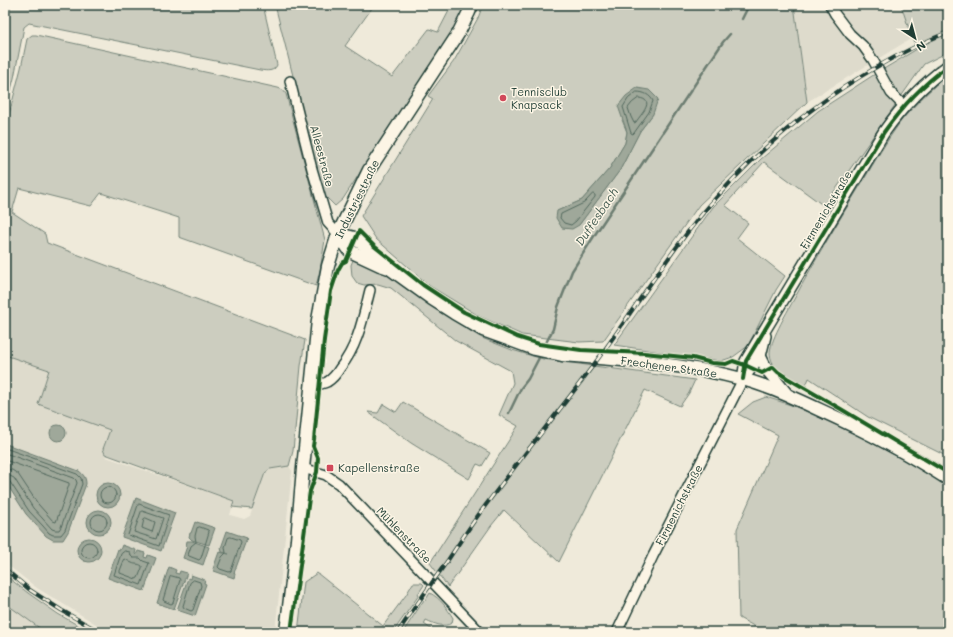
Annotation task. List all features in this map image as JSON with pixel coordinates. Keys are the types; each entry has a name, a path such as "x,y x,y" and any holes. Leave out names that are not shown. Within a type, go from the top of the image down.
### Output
{"main road":[{"name":"Industriestraße","path":"286,632 297,540 318,320 328,266 338,234 369,170 458,34 472,5"},
{"name":"Frechener Straße","path":"338,234 350,251 389,268 438,302 483,330 535,349 562,355 664,364 742,379 787,394 856,428 948,479"}],"street":[{"path":"830,5 850,34 863,46 873,60 891,93 904,106"},
{"name":"Firmenichstraße","path":"742,379 746,361 884,132 904,106 933,77 948,66"},
{"name":"Alleestraße","path":"290,81 312,170 328,223 338,234"},
{"path":"312,386 327,382 336,374 345,362 354,347 370,290"},
{"name":"Firmenichstraße","path":"617,632 653,556 742,379 760,356 769,322"},
{"path":"760,356 767,370 787,394"},
{"name":"Mühlenstraße","path":"303,468 326,475 339,484 480,632"}],"shaded area":[{"path":"5,5 263,5 277,65 272,70 260,70 29,23 24,27 14,78 5,113"},
{"path":"275,5 363,5 372,8 345,46 392,77 429,29 438,32 452,5 465,5 456,25 343,199 335,206 323,194"},
{"path":"483,5 794,5 807,102 699,205 603,341 579,342 522,335 479,316 430,286 376,239 361,216 433,99 428,96 454,61 478,18","holes":["653,114 640,131 620,170 579,225 557,211 582,200 610,168 625,143 627,132 622,120"]},
{"path":"794,5 901,5 912,38 807,102"},
{"path":"901,5 948,5 948,52 924,64 824,206 764,162 725,205 748,223 737,238 785,276 776,290 748,346 733,357 721,361 614,345 713,207 761,159 818,111 917,49"},
{"path":"32,35 278,88 283,90 286,94 325,240 316,286 179,237 179,218 101,193 91,206 19,188 12,212 45,234 47,243 305,340 293,451 289,466 270,469 265,473 252,509 232,507 234,501 105,454 103,449 110,430 38,404 49,370 5,355 5,130 27,39"},
{"path":"948,74 948,457 868,417 809,378 805,388 794,382 783,375 774,366 770,349 775,335 801,286 886,143 906,115"},
{"path":"353,260 388,275 442,313 482,338 512,350 543,359 695,380 689,393 680,406 645,390 559,562 504,510 448,587 430,563 518,426 499,415 513,383 511,371 456,341 391,288 378,284 364,285 357,283 352,276 351,265"},
{"path":"5,355 49,370 38,404 111,430 103,449 106,457 234,501 230,515 244,519 250,516 265,473 270,469 289,466 292,471 275,632 109,632 37,588 5,563"},
{"path":"766,397 797,407 863,438 948,486 948,632 765,632 739,618 737,529 778,435 738,414 753,402"},
{"path":"403,402 490,453 482,466 477,464 469,479 411,443 368,412 378,413 383,404 396,412"},
{"path":"317,573 383,626 413,583 422,583 424,585 418,594 419,595 393,632 298,632 304,582"},
{"path":"5,575 58,614 90,632 45,632 5,603"},
{"path":"430,593 441,601 446,607 453,618 452,623 442,625 426,620 424,624 435,632 403,632 424,600 425,601"},
{"path":"5,603 45,632 5,632"}],"water":[{"path":"637,88 649,90 658,99 653,114 640,131 620,170 579,225 572,229 562,228 556,218 557,211 582,200 610,168 625,143 627,132 618,106 626,96"},
{"path":"58,425 65,430 66,433 61,440 58,441 51,436 50,433 55,426"},
{"path":"6,444 79,471 86,480 86,484 68,532 63,540 53,540 46,536 26,514 5,481"},
{"path":"108,483 117,486 120,495 117,504 108,507 99,504 96,495 99,486"},
{"path":"136,498 175,513 161,551 122,537"},
{"path":"99,510 108,513 111,522 108,531 99,534 90,531 87,522 90,513"},
{"path":"195,522 215,528 209,545 192,540 189,537"},
{"path":"227,531 247,538 234,573 234,578 214,571 213,569 219,552 229,554 222,552 221,548"},
{"path":"89,538 98,541 101,550 98,559 89,562 80,559 77,550 80,541"},
{"path":"187,541 192,541 209,547 203,565 183,558"},
{"path":"122,545 136,550 136,555 138,551 145,553 144,557 147,558 148,555 156,558 144,591 108,578 118,549 120,550"},
{"path":"169,567 176,570 175,573 179,574 180,571 187,573 174,609 157,603"},
{"path":"191,575 205,580 204,583 206,584 195,616 177,610 188,578 190,579"}],"waterway":[{"path":"742,19 749,5"},
{"name":"Duffesbach","path":"544,347 553,329 558,307 572,271 723,42 730,34"},
{"name":"Duffesbach","path":"509,413 521,388 528,379 541,354"}],"railway":[{"path":"398,632 480,512 592,367 684,237 724,189 751,161 811,110 844,87 877,67 912,48 948,32"},
{"path":"5,569 30,590 61,610 100,632"}],"cycle path":[{"path":"743,379 746,361 884,132 913,96 948,66"},
{"path":"291,632 310,491 317,472 318,458 313,446 324,340 331,291 338,270 342,263 346,261 359,231 374,246 423,285 464,312 517,337 539,344 581,350 644,353 693,358 712,363 726,364 733,361 762,373 773,367 787,378 948,473"}],"place":[{"name":"Tennisclub Knapsack","path":"503,98"},
{"name":"Kapellenstraße","path":"330,468"}]}
